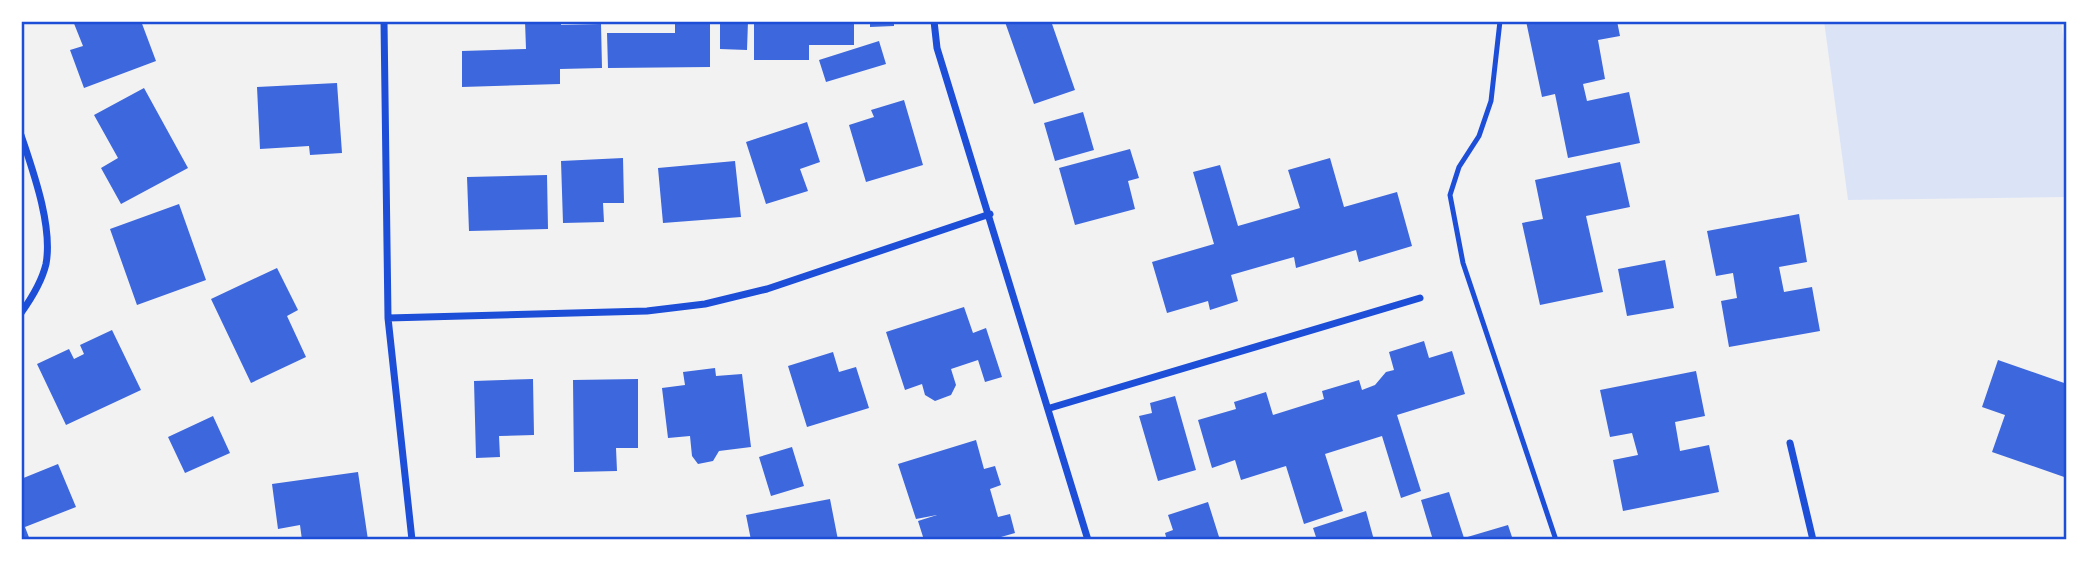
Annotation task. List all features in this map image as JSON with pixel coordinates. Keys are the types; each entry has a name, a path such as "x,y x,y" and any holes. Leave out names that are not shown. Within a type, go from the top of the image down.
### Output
{"street":[{"path":"384,21 388,318 412,540"},
{"path":"934,21 937,48 1050,408 1088,540"},
{"path":"21,135 44,217 46,264 33,296 21,313"},
{"path":"388,318 647,311 705,304 767,289 989,214"},
{"path":"1050,408 1420,298"},
{"path":"1790,443 1813,540"}],"lane":[{"path":"1500,21 1490,102 1479,136 1459,167 1450,195 1463,263 1556,540"}],"shaded area":[{"path":"1824,21 2061,21 2067,63 2067,197 1848,200"}],"building":[{"path":"73,21 141,21 156,61 84,88 70,50 83,46"},
{"path":"525,21 561,21 561,25 601,24 602,68 560,69 560,84 462,87 462,51 526,49"},
{"path":"675,21 710,21 710,67 608,68 607,33 675,33"},
{"path":"720,21 748,21 747,50 720,49"},
{"path":"754,21 854,21 854,45 809,45 809,60 754,60"},
{"path":"870,21 894,21 894,26 870,27"},
{"path":"1051,21 1075,90 1034,104 1005,22"},
{"path":"1526,21 1617,21 1620,36 1598,40 1605,79 1583,84 1587,101 1629,92 1640,143 1568,158 1555,94 1542,97"},
{"path":"879,41 886,64 826,82 819,60"},
{"path":"337,83 342,153 310,155 309,146 260,149 257,87"},
{"path":"144,88 188,168 121,204 101,168 118,158 94,115"},
{"path":"904,100 923,165 866,182 849,125 874,117 871,110"},
{"path":"1083,112 1094,150 1055,161 1044,123"},
{"path":"807,122 820,162 800,169 808,191 766,204 746,142"},
{"path":"1130,149 1139,178 1128,181 1135,209 1075,225 1059,168"},
{"path":"623,158 624,203 603,203 604,222 563,223 561,161"},
{"path":"1330,158 1344,207 1397,192 1412,246 1359,262 1356,250 1296,268 1294,257 1231,275 1238,301 1210,310 1208,301 1167,313 1152,262 1214,244 1193,172 1220,165 1238,226 1300,208 1288,170"},
{"path":"735,161 741,217 663,223 658,168"},
{"path":"1620,162 1630,207 1586,216 1603,292 1540,305 1522,223 1543,219 1535,180"},
{"path":"547,175 548,229 469,231 467,177"},
{"path":"179,204 206,280 137,305 110,229"},
{"path":"1799,214 1807,262 1779,267 1784,292 1812,287 1820,331 1729,347 1721,301 1737,298 1733,273 1716,276 1707,231"},
{"path":"1665,260 1674,308 1627,316 1618,269"},
{"path":"277,268 298,310 287,316 306,357 251,383 211,299"},
{"path":"964,307 973,333 986,328 1002,377 985,382 978,360 951,369 956,385 951,395 935,401 925,395 922,384 905,390 886,332"},
{"path":"112,330 141,390 66,425 37,364 69,349 74,359 84,354 80,345"},
{"path":"1424,341 1429,358 1452,351 1465,394 1397,415 1421,491 1401,498 1382,436 1325,454 1343,511 1304,524 1286,466 1241,480 1235,460 1212,468 1198,420 1236,409 1234,402 1266,392 1273,415 1324,399 1322,391 1359,380 1362,390 1375,385 1386,372 1394,370 1389,352"},
{"path":"833,352 839,372 856,367 869,408 807,427 788,366"},
{"path":"1998,360 2067,384 2067,478 1992,452 2005,415 1982,407"},
{"path":"715,368 716,376 742,374 751,447 719,451 713,461 698,464 692,456 690,436 668,438 662,388 685,385 683,372"},
{"path":"1696,371 1705,416 1675,422 1680,451 1709,445 1719,492 1623,511 1613,460 1638,455 1632,433 1610,437 1600,390"},
{"path":"533,379 534,435 499,436 500,457 476,458 474,381"},
{"path":"638,379 638,448 616,448 617,471 574,472 573,380"},
{"path":"1175,396 1196,470 1158,481 1139,416 1152,413 1150,403"},
{"path":"213,416 230,453 185,473 168,437"},
{"path":"976,440 984,469 995,466 1001,485 990,489 998,517 1010,514 1015,533 1001,537 1002,540 924,540 918,521 937,515 916,519 898,464"},
{"path":"792,447 804,486 771,496 759,457"},
{"path":"58,464 76,507 25,527 30,540 21,540 21,479"},
{"path":"358,472 368,540 302,540 300,525 278,529 272,484"},
{"path":"1449,492 1464,538 1508,525 1513,540 1433,540 1421,500"},
{"path":"830,499 838,540 751,540 746,515"},
{"path":"1208,502 1220,540 1167,540 1165,533 1173,530 1168,515"},
{"path":"1366,511 1374,540 1317,540 1313,528"}]}
